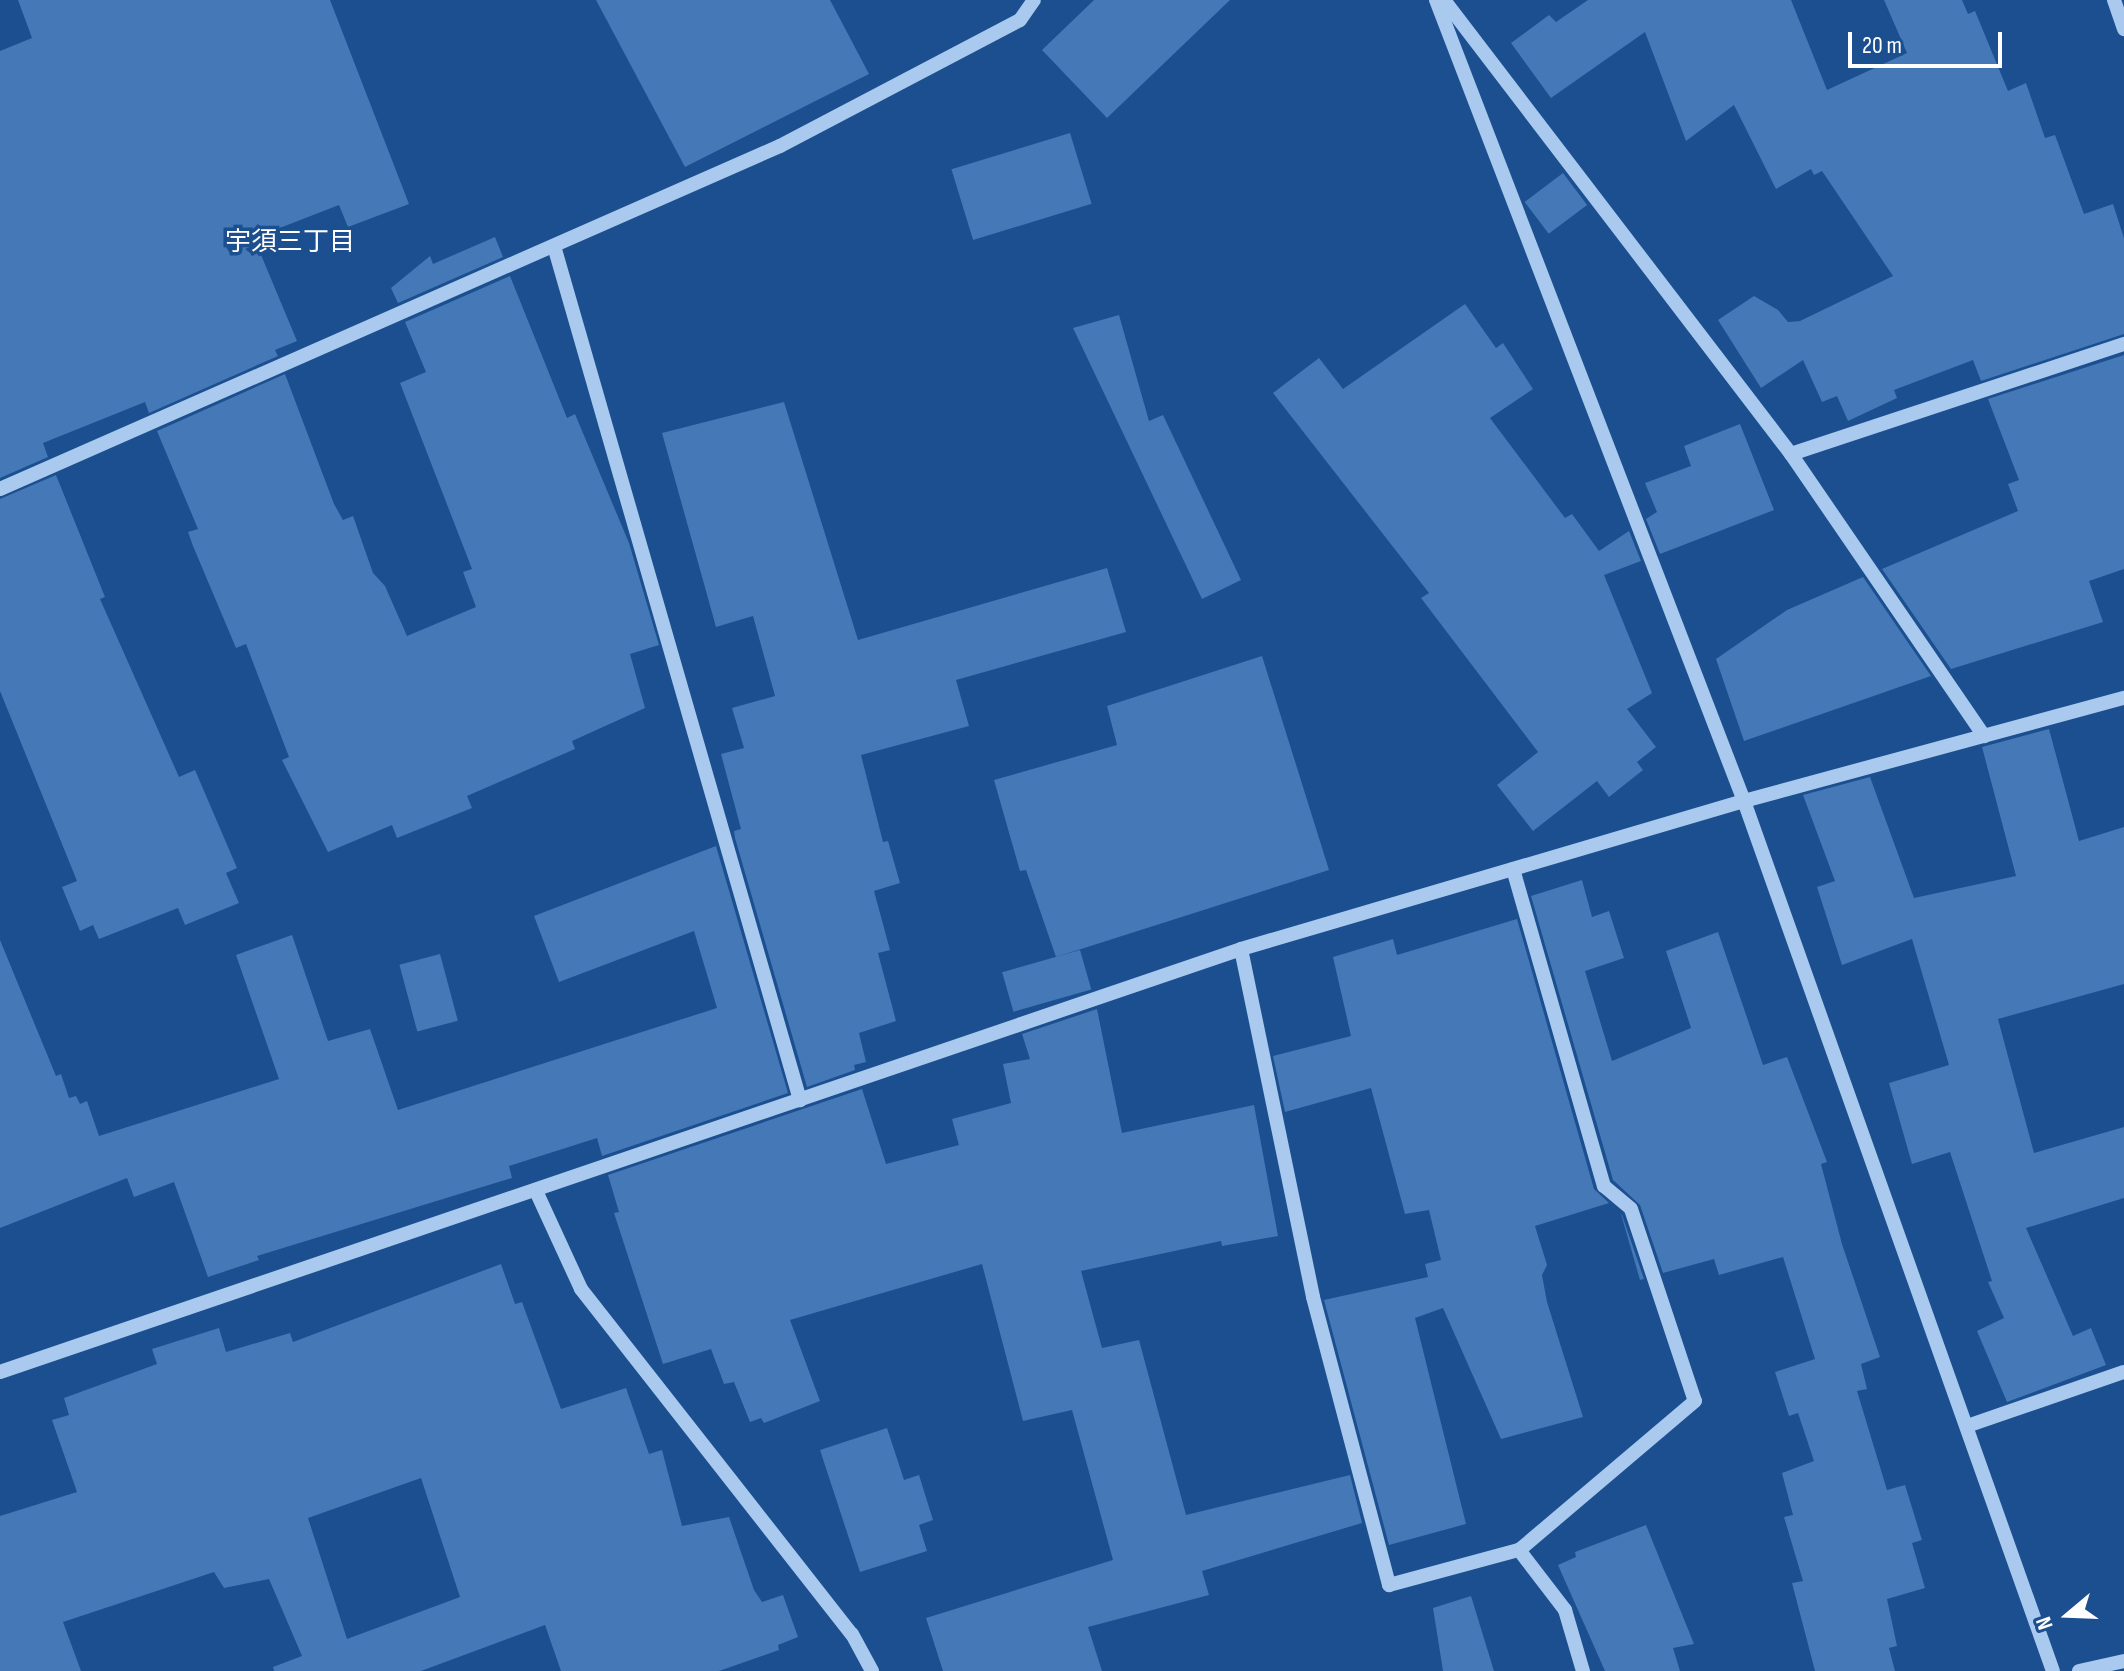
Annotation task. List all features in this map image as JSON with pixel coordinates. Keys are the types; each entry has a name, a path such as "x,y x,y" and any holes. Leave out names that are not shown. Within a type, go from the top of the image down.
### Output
{"street":[{"path":"0,489 780,146 1020,20 1034,0"},
{"path":"1436,0 1744,801 2053,1671"},
{"path":"1444,0 1791,454 1984,736"},
{"path":"2114,0 2124,29"},
{"path":"554,246 800,1100"},
{"path":"1791,454 2124,344"},
{"path":"0,1372 1241,949 1744,801 2124,698"},
{"path":"1241,949 1313,1297 1389,1585 1519,1550 1695,1401 1631,1209 1604,1186 1513,869"},
{"path":"536,1191 581,1289 852,1634 872,1671"},
{"path":"1967,1426 2124,1372"},
{"path":"1519,1550 1565,1610 1583,1671"},
{"path":"2079,1671 2124,1661"}],"building":[{"path":"18,0 330,0 409,204 348,227 339,205 254,238 297,341 275,350 278,356 149,413 145,402 43,443 48,457 0,478 0,51 32,38"},
{"path":"596,0 830,0 869,74 685,167"},
{"path":"1094,0 1230,0 1107,118 1042,50"},
{"path":"1588,0 1791,0 1827,90 1907,53 1884,0 1962,0 1968,14 1975,11 2008,91 2026,83 2045,138 2055,135 2084,214 2113,204 2124,238 2124,334 1981,381 1973,360 1894,390 1897,398 1848,421 1837,396 1822,402 1803,360 1761,388 1718,320 1754,296 1778,310 1788,322 1800,321 1893,276 1822,171 1814,175 1811,169 1776,189 1734,105 1686,141 1645,32 1551,98 1511,43 1549,15 1556,22"},
{"path":"1070,133 1092,204 973,240 951,169"},
{"path":"1563,173 1587,205 1549,234 1525,202"},
{"path":"495,237 503,257 398,303 391,288 430,256 433,264"},
{"path":"510,276 567,418 575,414 629,543 659,645 630,654 645,708 572,741 575,749 467,796 472,808 397,838 392,825 328,852 282,760 289,757 246,644 236,648 193,546 188,532 198,529 157,431 285,374 334,504 343,520 353,516 373,573 385,586 407,636 476,607 463,572 472,569 400,383 426,372 405,322"},
{"path":"1465,304 1496,348 1503,343 1533,389 1490,418 1565,518 1572,514 1599,551 1629,531 1641,561 1604,575 1652,693 1627,709 1656,747 1637,762 1643,770 1609,797 1597,781 1533,831 1497,785 1538,752 1421,598 1429,593 1273,393 1319,358 1343,389"},
{"path":"1119,315 1149,421 1163,415 1241,580 1202,599 1073,328"},
{"path":"2124,355 2124,569 2089,581 2103,622 1951,669 1882,569 2018,511 2008,484 2019,480 1988,399"},
{"path":"784,402 858,640 1107,568 1126,632 956,680 969,726 861,755 883,842 888,841 900,883 874,891 890,950 878,953 896,1021 859,1033 866,1062 854,1065 855,1070 807,1087 735,838 734,831 741,829 721,754 744,748 732,708 775,696 753,616 716,627 662,433"},
{"path":"1740,424 1774,510 1660,554 1646,519 1657,512 1645,483 1691,466 1684,446"},
{"path":"56,475 105,597 100,599 179,777 195,770 237,868 226,873 239,903 185,925 178,908 99,939 93,925 80,931 62,887 77,881 0,691 0,499"},
{"path":"1863,577 1931,676 1744,741 1716,659 1787,610"},
{"path":"1262,656 1329,870 1056,957 1026,870 1020,871 994,780 1117,745 1107,706"},
{"path":"2049,729 2079,841 2124,827 2124,984 1998,1019 2034,1153 2124,1127 2124,1198 2026,1228 2073,1336 2091,1328 2106,1365 2007,1402 1977,1331 2004,1318 1988,1282 1992,1281 1950,1152 1912,1164 1889,1083 1949,1065 1912,939 1842,965 1817,887 1835,881 1803,795 1870,777 1914,898 2016,876 1982,747"},
{"path":"716,846 788,1093 602,1156 597,1138 509,1166 512,1178 257,1256 259,1260 208,1277 174,1182 134,1197 127,1178 0,1228 0,940 56,1076 61,1074 69,1098 76,1096 80,1104 87,1101 99,1136 279,1079 236,955 292,935 328,1041 370,1029 398,1110 717,1008 694,931 559,982 534,916"},
{"path":"1582,880 1592,917 1609,911 1624,958 1585,971 1612,1061 1691,1028 1666,951 1718,932 1763,1065 1787,1057 1827,1162 1821,1164 1842,1244 1880,1357 1861,1364 1867,1389 1857,1391 1887,1490 1905,1485 1922,1540 1912,1543 1925,1588 1887,1599 1897,1646 1889,1648 1895,1671 1815,1671 1792,1583 1803,1581 1784,1517 1793,1515 1782,1473 1814,1461 1798,1413 1789,1416 1775,1372 1815,1359 1783,1257 1719,1275 1714,1259 1663,1273 1640,1205 1613,1180 1531,896"},
{"path":"1517,919 1594,1189 1609,1203 1535,1226 1547,1265 1542,1275 1547,1302 1583,1417 1501,1439 1443,1308 1415,1318 1466,1524 1389,1545 1324,1300 1428,1277 1425,1264 1441,1260 1429,1210 1405,1214 1371,1088 1285,1112 1273,1056 1351,1036 1333,957 1393,939 1397,955"},
{"path":"1080,950 1091,989 1013,1012 1002,972"},
{"path":"440,954 458,1021 417,1032 399,965"},
{"path":"1097,1009 1122,1133 1254,1105 1278,1236 1222,1246 1221,1241 1081,1271 1102,1348 1139,1340 1186,1515 1350,1475 1362,1523 1202,1571 1209,1595 1088,1627 1102,1671 943,1671 926,1618 1113,1560 1072,1410 1023,1421 982,1264 790,1320 820,1401 764,1423 761,1418 750,1422 734,1382 724,1384 711,1349 663,1364 614,1213 619,1212 608,1175 862,1089 886,1164 959,1145 952,1119 1011,1103 1003,1064 1030,1059 1022,1034"},
{"path":"1622,1215 1644,1279 1640,1280"},
{"path":"501,1264 515,1304 522,1302 561,1409 626,1388 649,1454 662,1450 682,1526 729,1517 754,1590 762,1602 783,1595 798,1637 778,1645 779,1650 719,1671 561,1671 545,1625 421,1671 274,1671 273,1667 302,1656 269,1579 224,1588 214,1572 63,1622 81,1671 0,1671 0,1516 77,1492 52,1420 69,1415 64,1398 157,1364 152,1349 219,1328 226,1352 290,1333 293,1342","holes":["421,1478 460,1597 347,1639 308,1518"]},
{"path":"887,1428 904,1480 919,1475 933,1520 919,1525 927,1551 860,1572 820,1450"},
{"path":"1646,1525 1694,1644 1673,1648 1680,1671 1605,1671 1558,1565 1576,1557 1575,1552"},
{"path":"1471,1596 1494,1671 1443,1671 1433,1608"}],"district":[{"name":"宇須三丁目","path":"290,243"}]}
